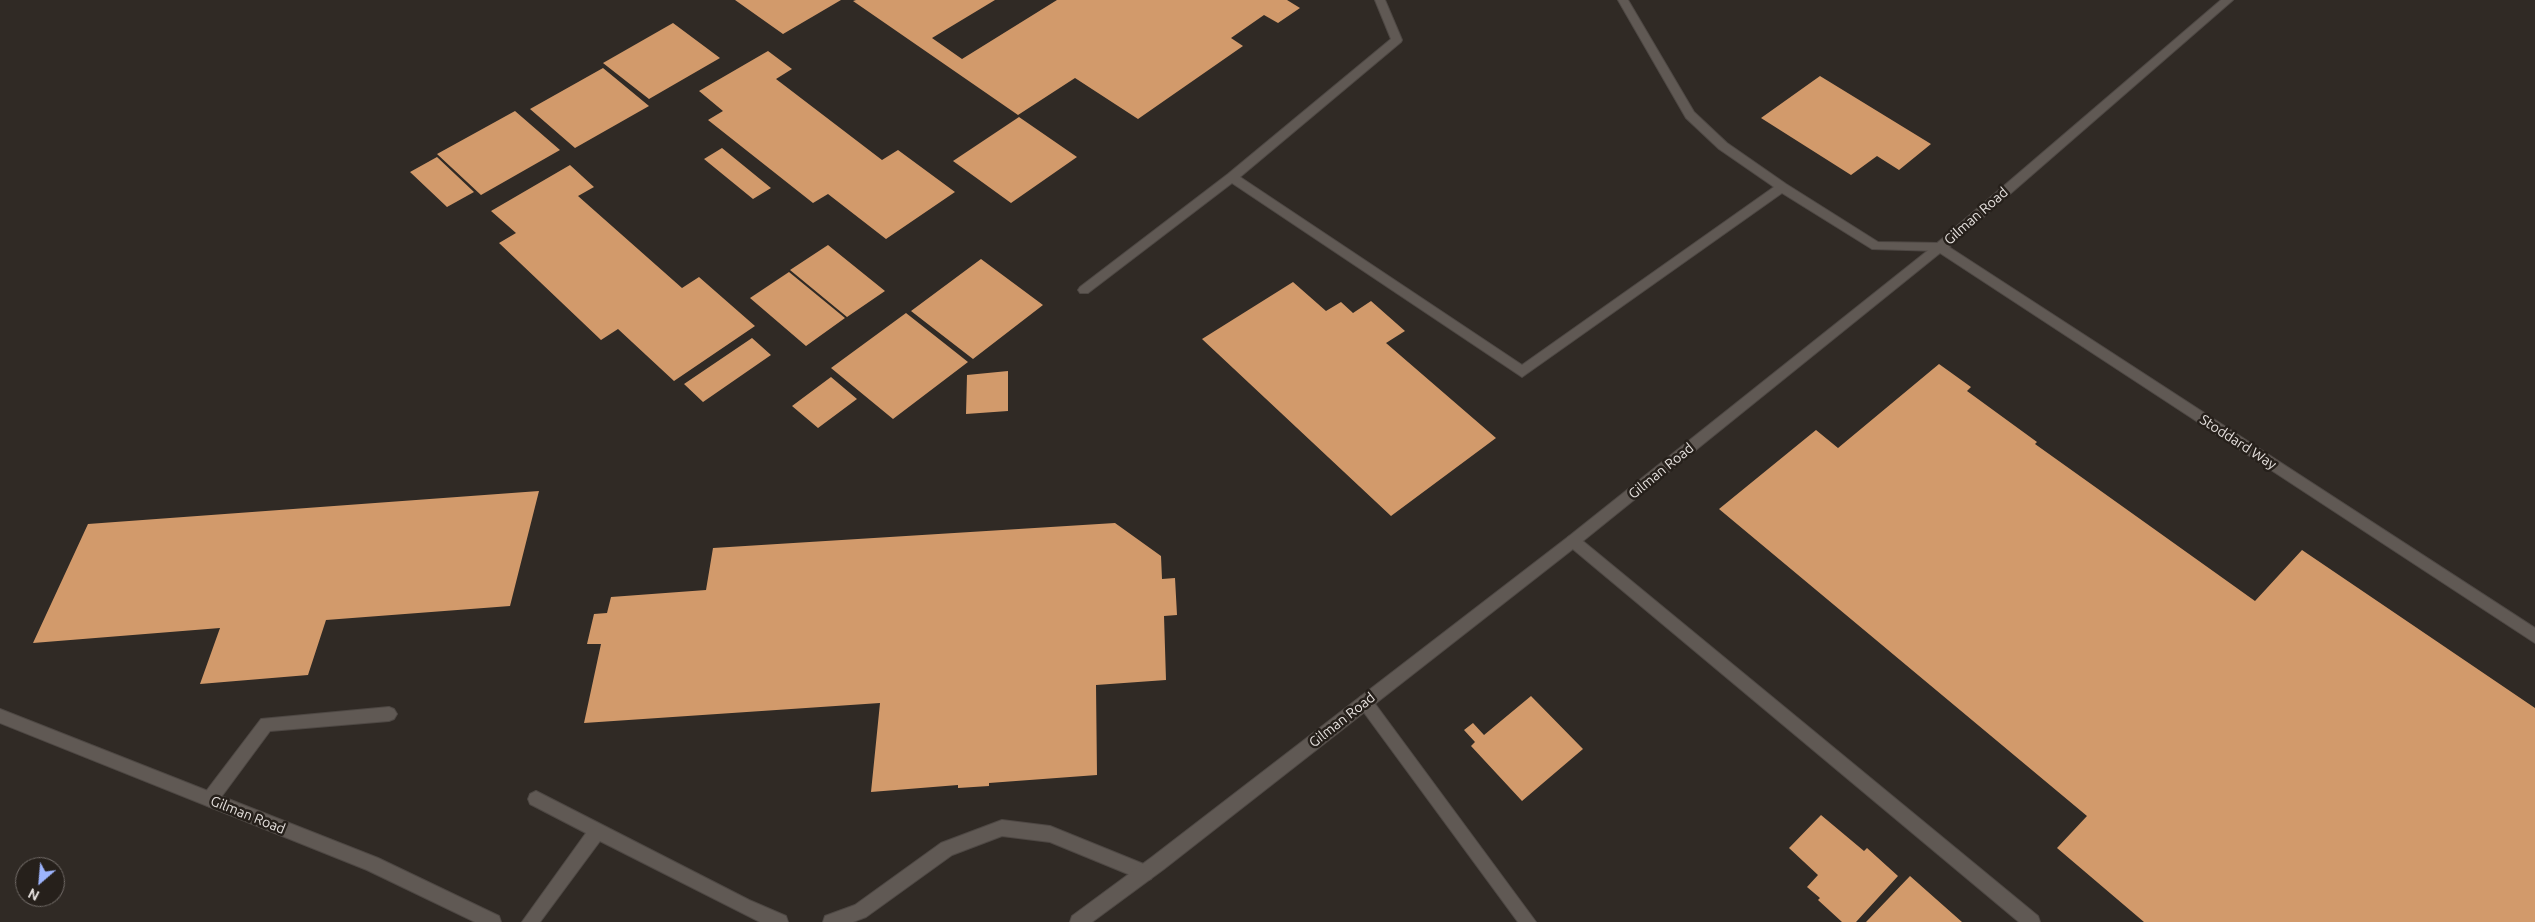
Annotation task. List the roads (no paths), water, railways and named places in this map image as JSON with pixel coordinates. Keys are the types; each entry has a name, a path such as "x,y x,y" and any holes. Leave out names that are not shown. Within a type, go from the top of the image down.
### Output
{"street":[{"path":"1084,290 1232,177 1397,40 1380,0"},
{"path":"1623,0 1690,115 1723,146 1782,187 1876,246 1940,247"},
{"name":"Gilman Road","path":"1078,922 1145,873 1573,541 1940,247 2228,0"},
{"path":"1232,177 1522,372 1782,187"},
{"name":"Stoddard Way","path":"1940,247 2535,636"},
{"path":"1573,541 2032,922"},
{"path":"1365,702 1528,922"},
{"path":"210,799 266,724 389,714"},
{"name":"Gilman Road","path":"0,716 372,864 493,922"},
{"path":"536,799 743,906 780,922"},
{"path":"831,922 860,911 946,849 1002,828 1050,834 1145,873"},
{"path":"530,922 597,831"}]}
